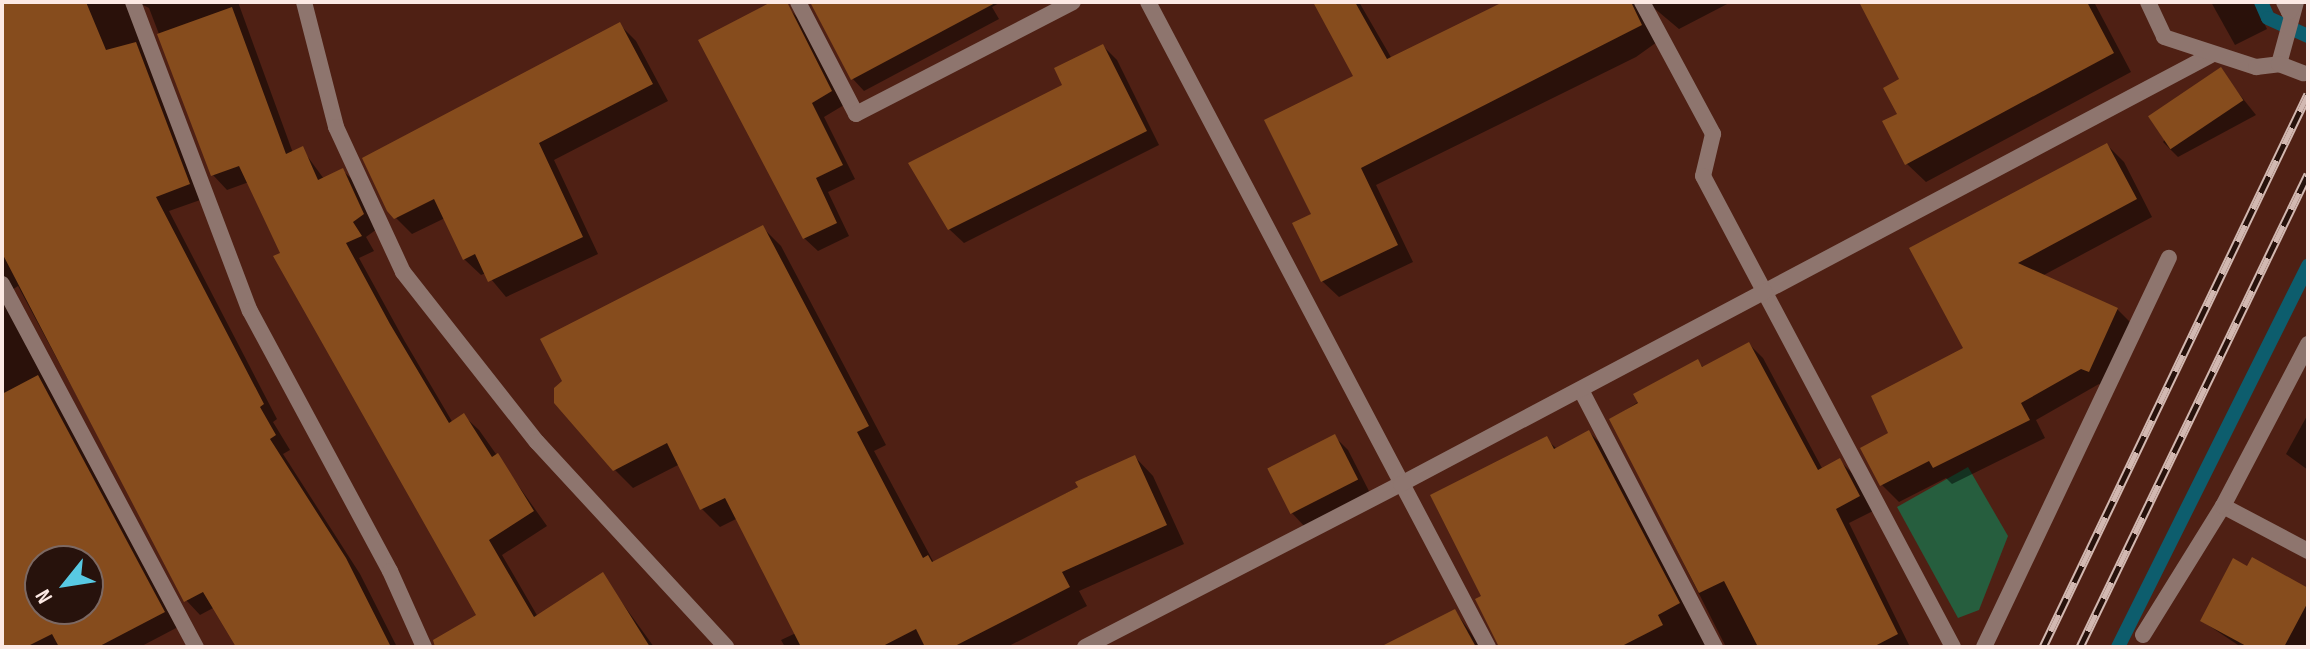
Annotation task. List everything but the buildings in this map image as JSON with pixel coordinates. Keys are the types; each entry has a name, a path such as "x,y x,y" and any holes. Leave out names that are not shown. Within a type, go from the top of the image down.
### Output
{"street":[{"path":"133,2 250,311 390,571 424,647"},
{"path":"304,2 336,127 403,272 537,442 726,647"},
{"path":"798,2 856,114 1073,2"},
{"path":"1148,2 1488,647"},
{"path":"1642,2 1713,134 1703,176 1953,647"},
{"path":"2148,2 2164,37 2211,55 2256,67 2279,64 2303,73"},
{"path":"2279,64 2292,4"},
{"path":"1085,647 1581,390 2211,55"},
{"path":"1984,647 2169,258"},
{"path":"2,284 196,647"},
{"path":"2143,635 2223,506 2308,344"},
{"path":"1581,390 1715,647"},
{"path":"2223,506 2308,551"}],"green space":[{"path":"1968,467 2008,536 1979,610 1958,618 1897,507"}],"waterway":[{"path":"2261,2 2268,18 2308,36"},
{"path":"2118,647 2308,266"}],"railway":[{"path":"2043,647 2308,94"},
{"path":"2080,647 2308,174"}]}
